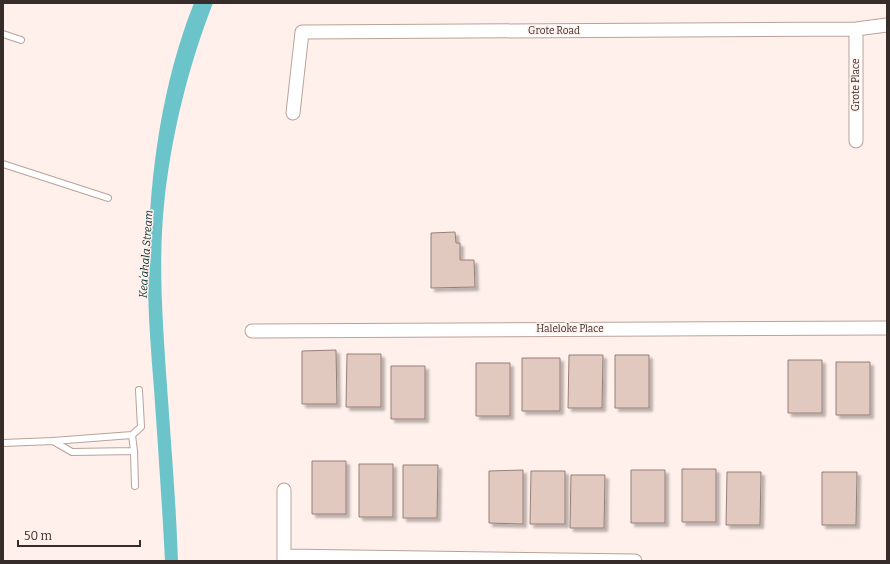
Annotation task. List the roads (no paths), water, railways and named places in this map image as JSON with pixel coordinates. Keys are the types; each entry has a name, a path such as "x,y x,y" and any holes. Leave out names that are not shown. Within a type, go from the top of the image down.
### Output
{"street":[{"name":"Grote Road","path":"293,113 302,32 856,29 887,25"},
{"name":"Grote Place","path":"856,29 856,141"},
{"name":"Haleloke Place","path":"252,331 887,328"},
{"path":"284,490 284,559 635,561"}],"lane":[{"path":"3,34 21,40"},
{"path":"3,164 108,198"},
{"path":"3,443 132,435 141,427 139,390"},
{"path":"132,435 135,486"},
{"path":"53,441 72,452 134,451"}],"water":[{"path":"194,3 213,3 188,77 176,128 167,179 162,228 161,273 163,318 178,561 165,561 149,319 148,277 150,208 158,138 172,69 182,35"}],"water label":[{"name":"Keaʻahala Stream","path":"146,254"}]}
